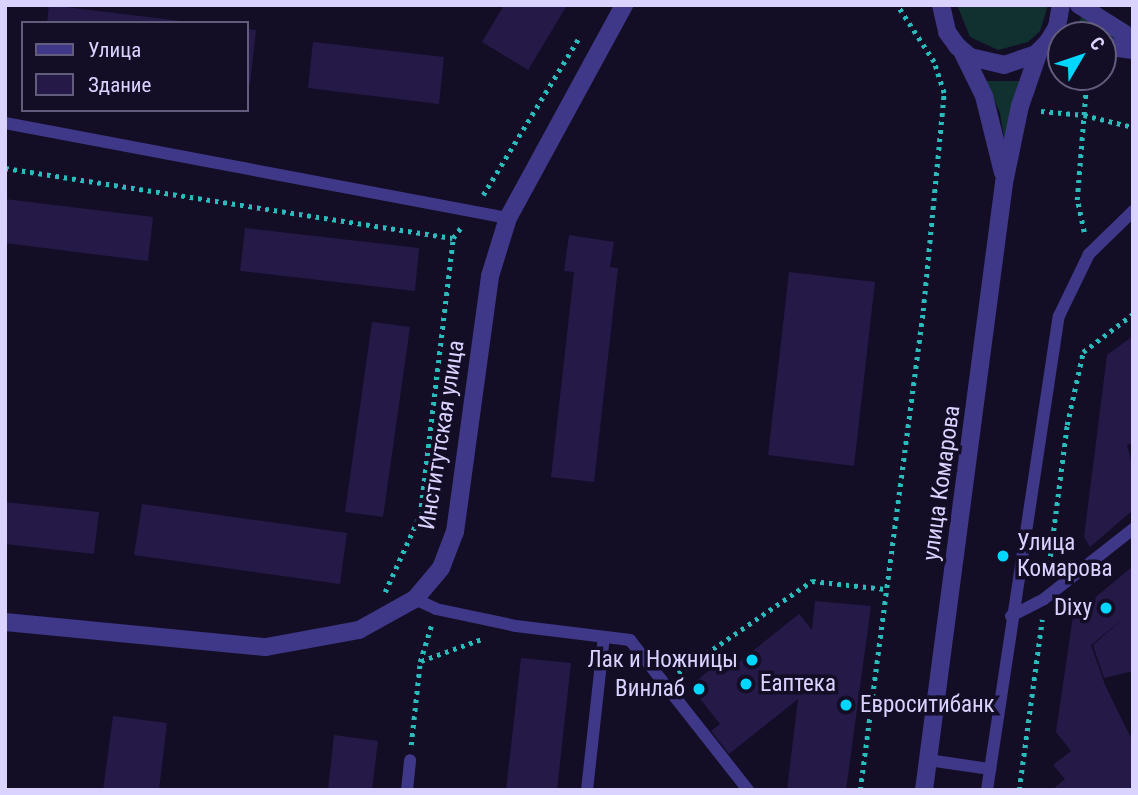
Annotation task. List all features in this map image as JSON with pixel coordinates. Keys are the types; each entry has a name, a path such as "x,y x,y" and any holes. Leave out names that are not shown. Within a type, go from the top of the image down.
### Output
{"street":[{"name":"Институтская улица","path":"5,622 266,647 359,631 415,599 441,568 455,532 490,276 508,218 624,5"},
{"path":"929,5 944,23"},
{"path":"941,5 944,23"},
{"name":"улица Комарова","path":"924,790 1004,183 1020,106 1039,51 1057,27 1061,5"},
{"path":"1079,5 1133,38"},
{"name":"улица Комарова","path":"944,23 961,50 992,119 1004,183"},
{"path":"961,50 987,63 1004,65 1047,49"}],"lane":[{"path":"5,122 508,218"},
{"path":"987,790 1011,616 1059,316 1088,254 1133,211"},
{"path":"1011,616 1044,599 1133,529"},
{"path":"415,599 436,609 516,626 630,640 748,790"},
{"path":"587,790 604,637"},
{"path":"407,790 410,760"},
{"path":"928,760 989,769"}],"path":[{"path":"860,790 923,311 944,93 934,62 897,5"},
{"path":"1086,91 1077,200 1088,254"},
{"path":"378,604 420,515 453,238"},
{"path":"1019,790 1067,425 1083,352 1133,314"},
{"path":"663,683 812,581 886,589"},
{"path":"412,723 420,662 436,609"},
{"path":"420,662 516,626"}],"green space":[{"path":"957,5 1048,5 1040,31 1028,42 998,50 970,37"},
{"path":"1082,13 1096,21 1080,21"},
{"path":"1117,33 1133,42 1117,40"},
{"path":"986,81 1023,81 1007,158 1000,113"}],"building":[{"path":"49,5 181,21 47,21"},
{"path":"504,5 567,5 528,70 482,42"},
{"path":"248,29 256,30 248,84"},
{"path":"313,42 444,57 439,104 308,88"},
{"path":"5,199 153,217 148,261 5,243"},
{"path":"245,228 419,248 415,291 240,271"},
{"path":"569,235 614,242 610,267 618,268 594,482 551,477 574,272 564,271"},
{"path":"789,272 875,282 854,466 768,455"},
{"path":"372,322 410,327 383,517 345,512"},
{"path":"1133,336 1133,442 1127,445 1133,468 1133,510 1090,547 1084,537 1107,355"},
{"path":"5,502 99,512 94,554 5,544"},
{"path":"142,504 347,533 340,584 134,555"},
{"path":"1133,566 1133,671 1104,678 1093,645 1124,618 1091,645 1105,685 1133,742 1133,790 1052,790 1065,779 1053,765 1071,751 1056,732 1073,616"},
{"path":"815,601 871,606 846,790 787,790 798,699 729,754 711,731 720,724 690,686 717,664 724,674 799,614 812,630"},
{"path":"521,658 571,663 557,790 506,790"},
{"path":"113,716 167,723 159,790 103,790"},
{"path":"334,735 378,741 372,790 328,790"}],"place":[{"name":"Улица Комарова","path":"1003,556"},
{"name":"Dixy","path":"1106,608"},
{"name":"Лак и Ножницы","path":"752,660"},
{"name":"Еаптека","path":"746,684"},
{"name":"Винлаб","path":"699,689"},
{"name":"Евроситибанк","path":"846,705"}]}
